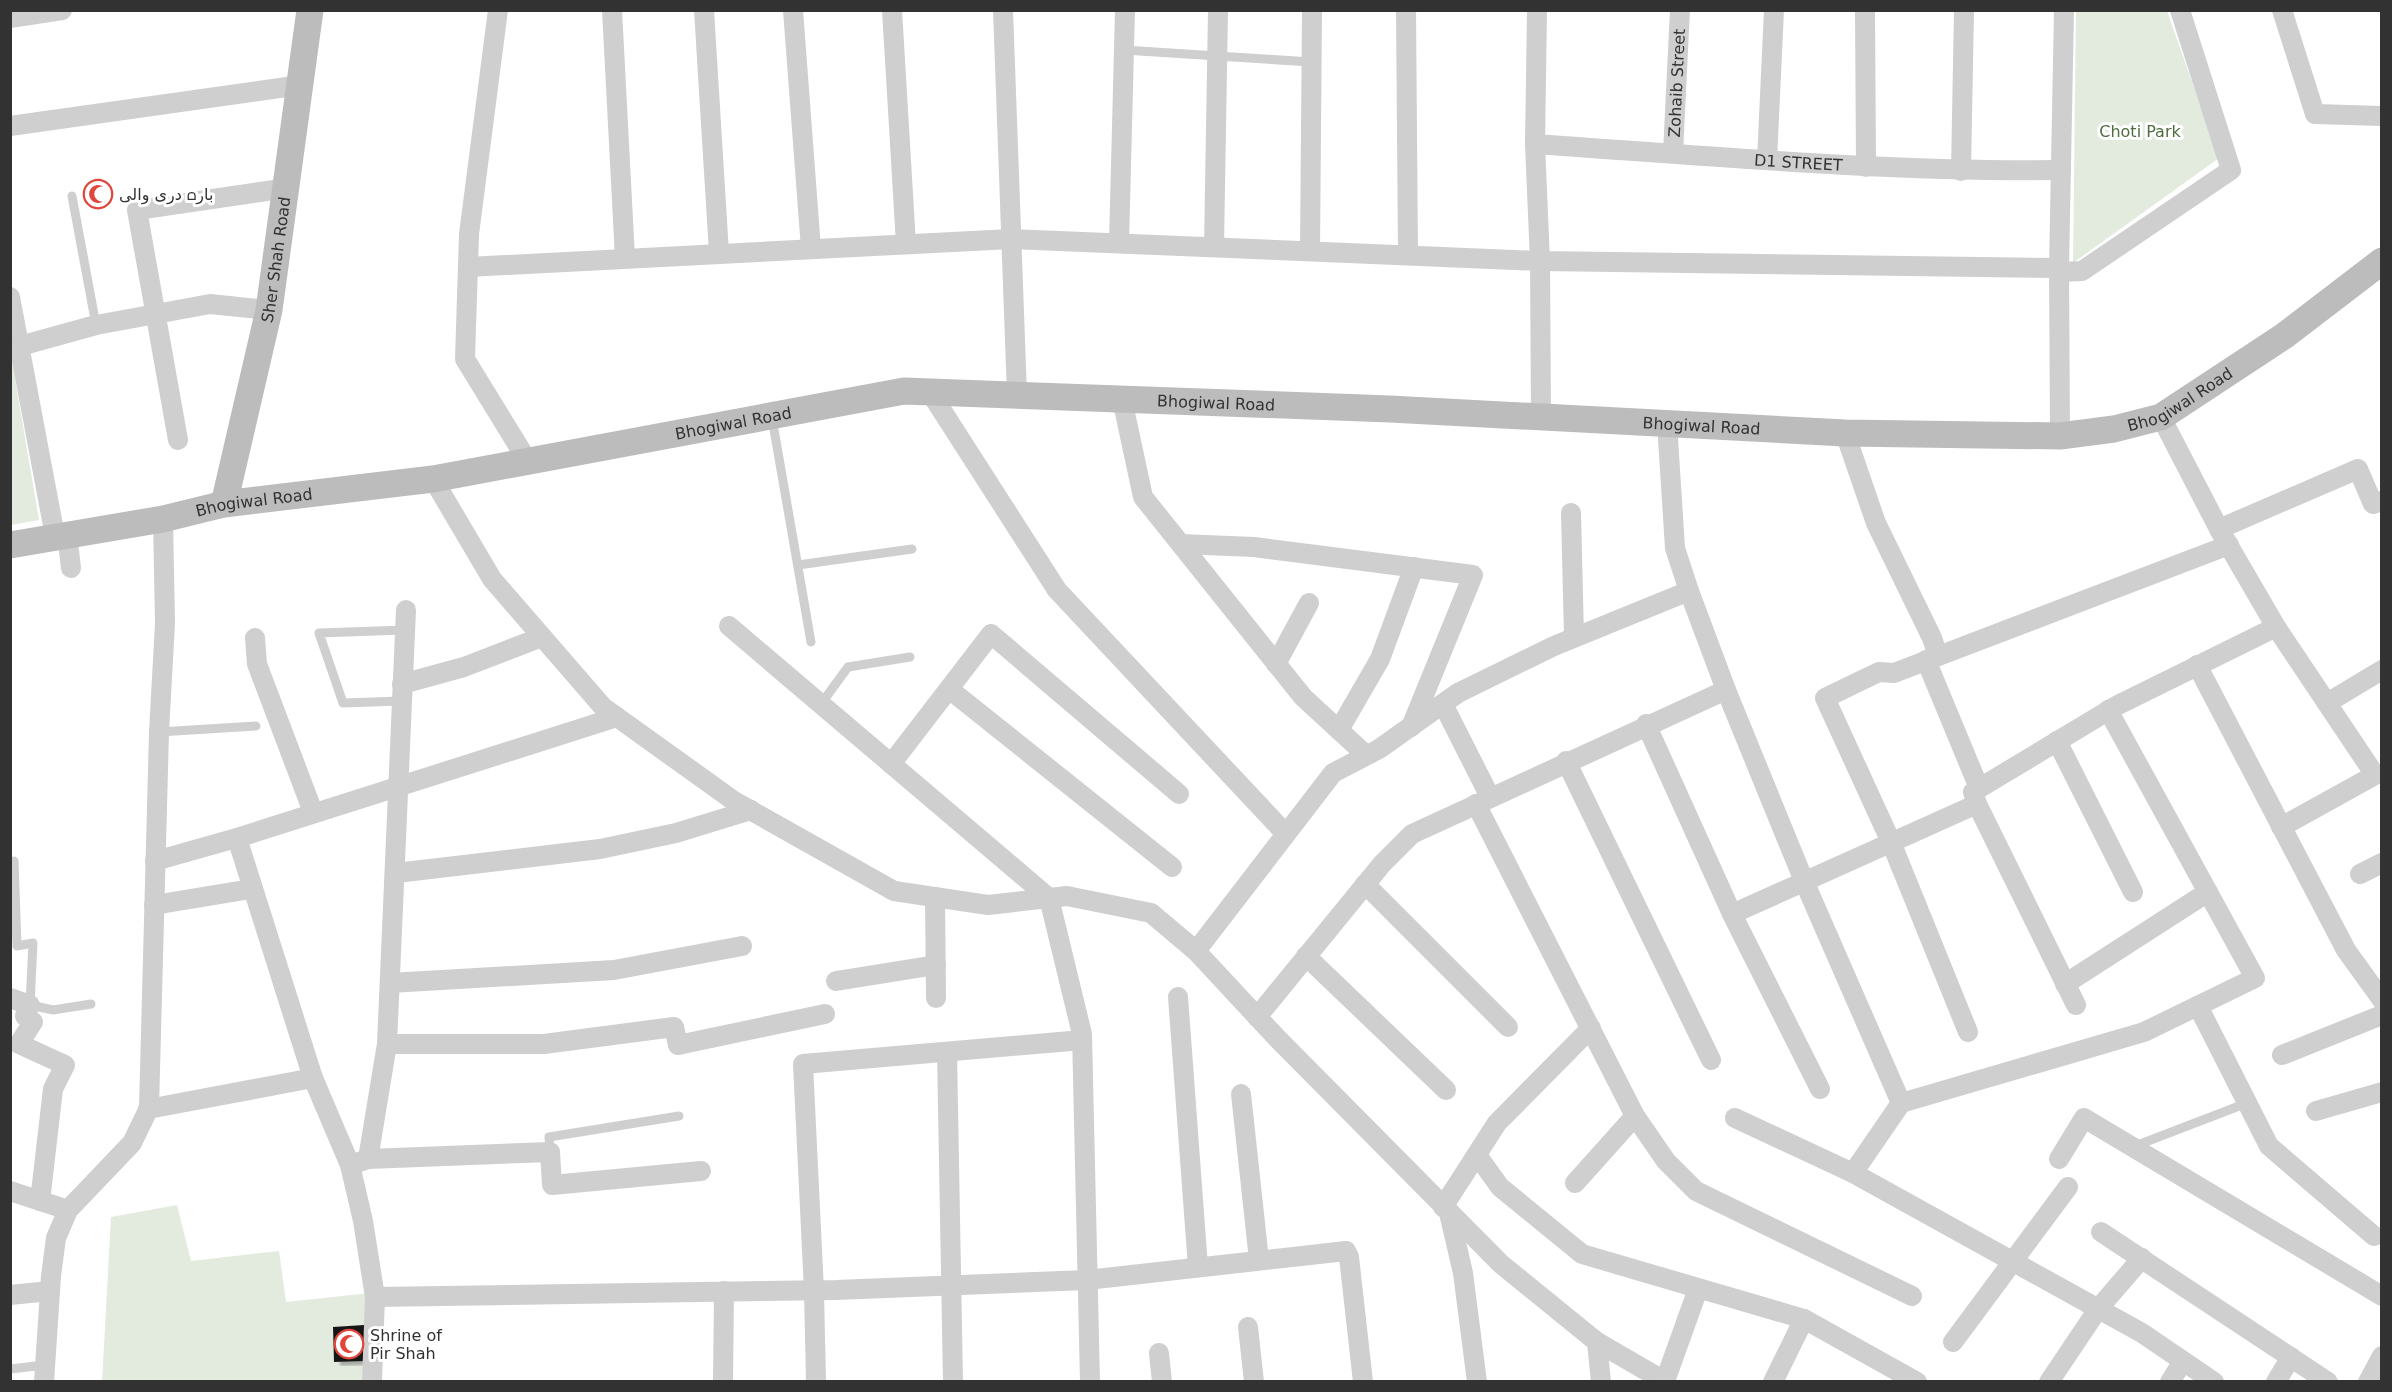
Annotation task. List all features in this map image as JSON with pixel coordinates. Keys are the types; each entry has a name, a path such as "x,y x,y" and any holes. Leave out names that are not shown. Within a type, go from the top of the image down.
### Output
{"main road":[{"name":"Sher Shah Road","path":"224,504 269,310 310,10"},
{"name":"Bhogiwal Road","path":"10,545 163,519 224,504 433,479 904,392 1541,417 1845,433 2060,436 2114,429 2161,417 2284,336 2382,261"}],"street":[{"path":"10,18 62,10"},
{"path":"498,10 469,234 465,359 527,460"},
{"path":"612,10 625,258"},
{"path":"704,10 719,253"},
{"path":"793,10 811,249"},
{"path":"892,10 906,244"},
{"path":"1003,10 1017,395"},
{"path":"1119,243 1125,10"},
{"path":"1214,247 1218,10"},
{"path":"1310,251 1312,10"},
{"path":"1406,10 1408,255"},
{"path":"1537,10 1535,144 1540,261 1541,417"},
{"name":"Zohaib Street","path":"1673,153 1680,10"},
{"path":"1767,160 1774,10"},
{"path":"1865,10 1866,167"},
{"path":"1961,171 1964,10"},
{"path":"2060,436 2059,270 2064,10"},
{"path":"468,267 1011,239 1540,261 2082,271 2231,170 2180,10"},
{"path":"2282,10 2315,114 2382,116"},
{"path":"10,126 301,85"},
{"name":"D1 STREET","path":"1535,144 1866,167 1961,171 2061,170"},
{"path":"178,440 137,210 287,188"},
{"path":"10,297 61,535 71,568"},
{"path":"20,346 96,325 210,304 269,310"},
{"path":"930,392 1057,590 1285,833"},
{"path":"1122,399 1143,497 1303,698 1366,755"},
{"path":"2161,417 2224,537 2276,627 2375,776 2281,827"},
{"path":"1667,423 1675,548 1689,591 1726,690 1804,881 1901,1103"},
{"path":"1845,433 1876,524 1932,638 1932,658 1978,796 2076,1005"},
{"path":"1968,1032 1891,842 1825,698 1879,672 1894,673 2224,537 2358,469 2373,504 2382,501"},
{"path":"433,479 492,579 603,707 751,810 894,891 988,905 1067,896 1151,913 1197,951 1257,1017 1501,1264 1597,1342 1665,1381 1698,1289"},
{"path":"1571,513 1574,637"},
{"path":"45,1373 56,1238 68,1210 132,1143 148,1109 159,732 165,622 163,519"},
{"path":"1180,544 1254,547 1473,575 1411,727"},
{"path":"1339,730 1380,659 1414,567"},
{"path":"1197,951 1333,773 1411,727 1458,693 1574,637 1689,591"},
{"path":"1276,664 1309,603"},
{"path":"372,1382 375,1297 363,1221 359,1162 387,1044 396,873 396,785 406,609"},
{"path":"729,626 1049,898 1082,1040 1090,1382"},
{"path":"1732,914 1891,842 1978,796 2057,741 2108,710 2276,627"},
{"path":"891,764 991,634 1179,794"},
{"path":"401,692 542,637"},
{"path":"255,638 257,664 313,812"},
{"path":"2197,665 2346,950 2378,989"},
{"path":"2327,704 2382,669"},
{"path":"949,689 1172,867"},
{"path":"1257,1017 1365,884 1412,834 1646,724 1726,690"},
{"path":"1443,704 1483,800 1591,1028 1635,1116 1666,1161 1696,1191 1912,1296"},
{"path":"1854,1173 1901,1103 2144,1032 2255,978 2108,710"},
{"path":"155,861 240,837 396,785 617,717"},
{"path":"1646,724 1732,914 1820,1089"},
{"path":"2057,741 2133,892"},
{"path":"1566,761 1711,1060"},
{"path":"396,873 600,849 676,833 751,810"},
{"path":"240,837 237,837 251,889 313,1078 359,1162"},
{"path":"2360,874 2382,863"},
{"path":"1365,884 1508,1027"},
{"path":"154,905 251,889"},
{"path":"2065,984 2208,892"},
{"path":"935,897 936,998"},
{"path":"390,982 614,970 742,946"},
{"path":"1306,956 1446,1090"},
{"path":"836,981 936,965"},
{"path":"1178,997 1198,1267"},
{"path":"10,998 30,1005 25,1016 33,1023 19,1044 65,1065 53,1089 40,1201"},
{"path":"2198,1006 2270,1146 2374,1236"},
{"path":"387,1044 544,1044 674,1027 678,1045 825,1014"},
{"path":"2282,1055 2382,1015"},
{"path":"1477,1382 1463,1273 1446,1210 1497,1123 1591,1028"},
{"path":"816,1382 803,1064 1082,1040"},
{"path":"947,1052 953,1382"},
{"path":"148,1109 313,1078"},
{"path":"2316,1111 2382,1092"},
{"path":"1240,1094 1259,1260"},
{"path":"1575,1183 1635,1116"},
{"path":"1735,1118 1854,1173 2142,1333 2214,1382"},
{"path":"2059,1159 2084,1118 2382,1296"},
{"path":"359,1162 550,1152 552,1185 701,1171"},
{"path":"1477,1155 1500,1187 1582,1254 1804,1319 1911,1380"},
{"path":"1953,1342 2068,1187"},
{"path":"10,1191 68,1210"},
{"path":"2102,1232 2328,1382"},
{"path":"375,1297 814,1291 1087,1280 1346,1251 1349,1257 1363,1382"},
{"path":"2049,1382 2098,1309 2142,1258"},
{"path":"10,1295 50,1291"},
{"path":"723,1382 724,1291"},
{"path":"1773,1382 1804,1319"},
{"path":"1248,1327 1254,1382"},
{"path":"1597,1342 1601,1382"},
{"path":"1159,1353 1162,1382"},
{"path":"2368,1382 2382,1356"},
{"path":"2276,1382 2291,1357"},
{"path":"2170,1382 2183,1361"}],"lane":[{"path":"1124,50 1311,62"},
{"path":"72,196 96,325"},
{"path":"772,416 811,642"},
{"path":"798,565 912,549"},
{"path":"401,692 342,703 319,633 405,630"},
{"path":"821,704 848,667 910,657"},
{"path":"159,732 256,726"},
{"path":"14,861 17,946 33,943 30,1005 53,1010 90,1004"},
{"path":"2132,1147 2247,1103"},
{"path":"550,1152 549,1137 679,1116"},
{"path":"10,1369 45,1373"}],"green space":[{"name":"Choti Park","path":"2076,11 2167,11 2219,158 2073,263"},
{"path":"10,349 39,520 11,525 10,525"},
{"path":"177,1205 191,1261 279,1251 286,1302 370,1293 370,1381 102,1382 111,1217"}],"building":[{"name":"Shrine of Pir Shah","path":"364,1325 365,1361 334,1362 333,1327"}],"place":[{"name":"بارہ دری والی","path":"98,194"},
{"name":"Shrine of Pir Shah","path":"349,1344"}]}
